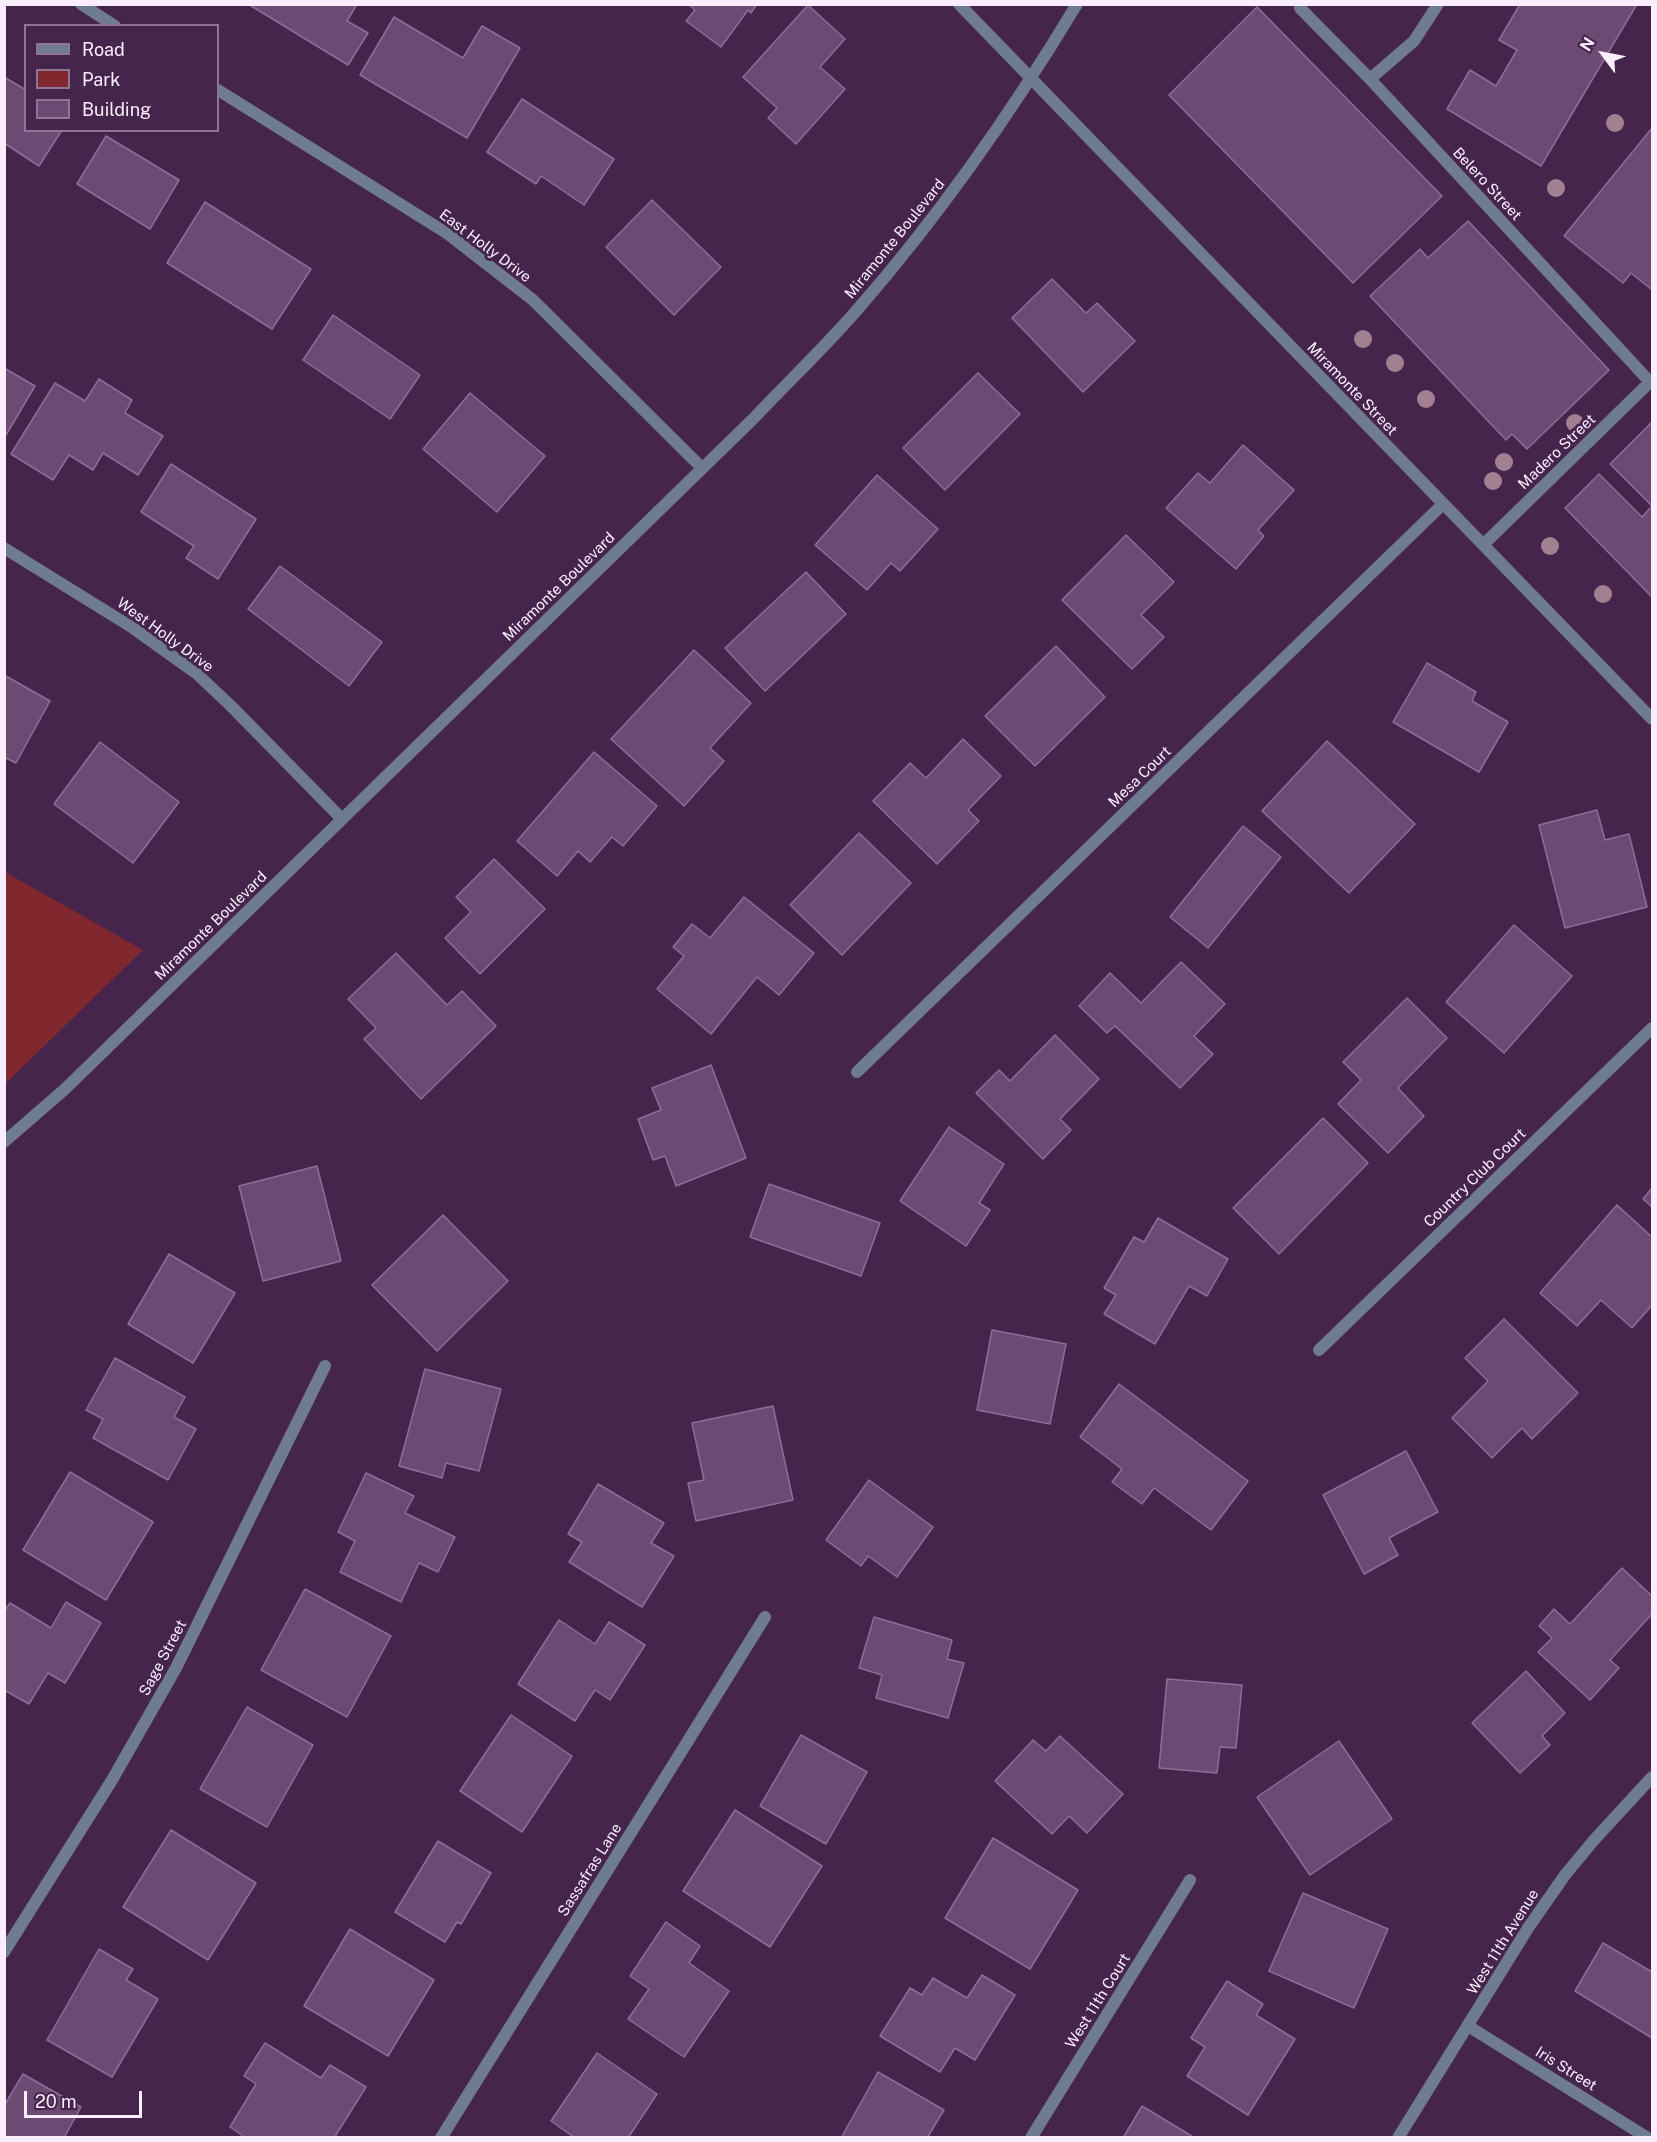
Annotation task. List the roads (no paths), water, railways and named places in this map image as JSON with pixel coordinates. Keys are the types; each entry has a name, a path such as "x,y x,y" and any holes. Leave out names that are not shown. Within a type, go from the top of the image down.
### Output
{"street":[{"path":"81,4 112,24"},
{"name":"Miramonte Street","path":"959,4 1031,81 1653,719"},
{"name":"Miramonte Boulevard","path":"4,1142 65,1089 753,419 856,311 955,188 1031,81 1077,4"},
{"path":"1370,79 1414,41 1438,4"},
{"name":"Belero Street","path":"1300,8 1370,79 1652,381"},
{"name":"East Holly Drive","path":"219,91 458,241 533,300 702,468"},
{"name":"Madero Street","path":"1483,545 1652,381"},
{"name":"Mesa Court","path":"857,1072 1443,504"},
{"name":"West Holly Drive","path":"4,548 133,628 196,673 342,819"},
{"name":"Country Club Court","path":"1319,1350 1653,1028"},
{"name":"Sage Street","path":"4,1952 112,1780 176,1668 325,1366"},
{"name":"Sassafras Lane","path":"441,2138 765,1617"},
{"name":"West 11th Avenue","path":"1398,2138 1528,1928 1565,1875 1594,1840 1653,1777"},
{"name":"West 11th Court","path":"1031,2138 1191,1880"},
{"name":"Iris Street","path":"1468,2026 1648,2138"}]}
